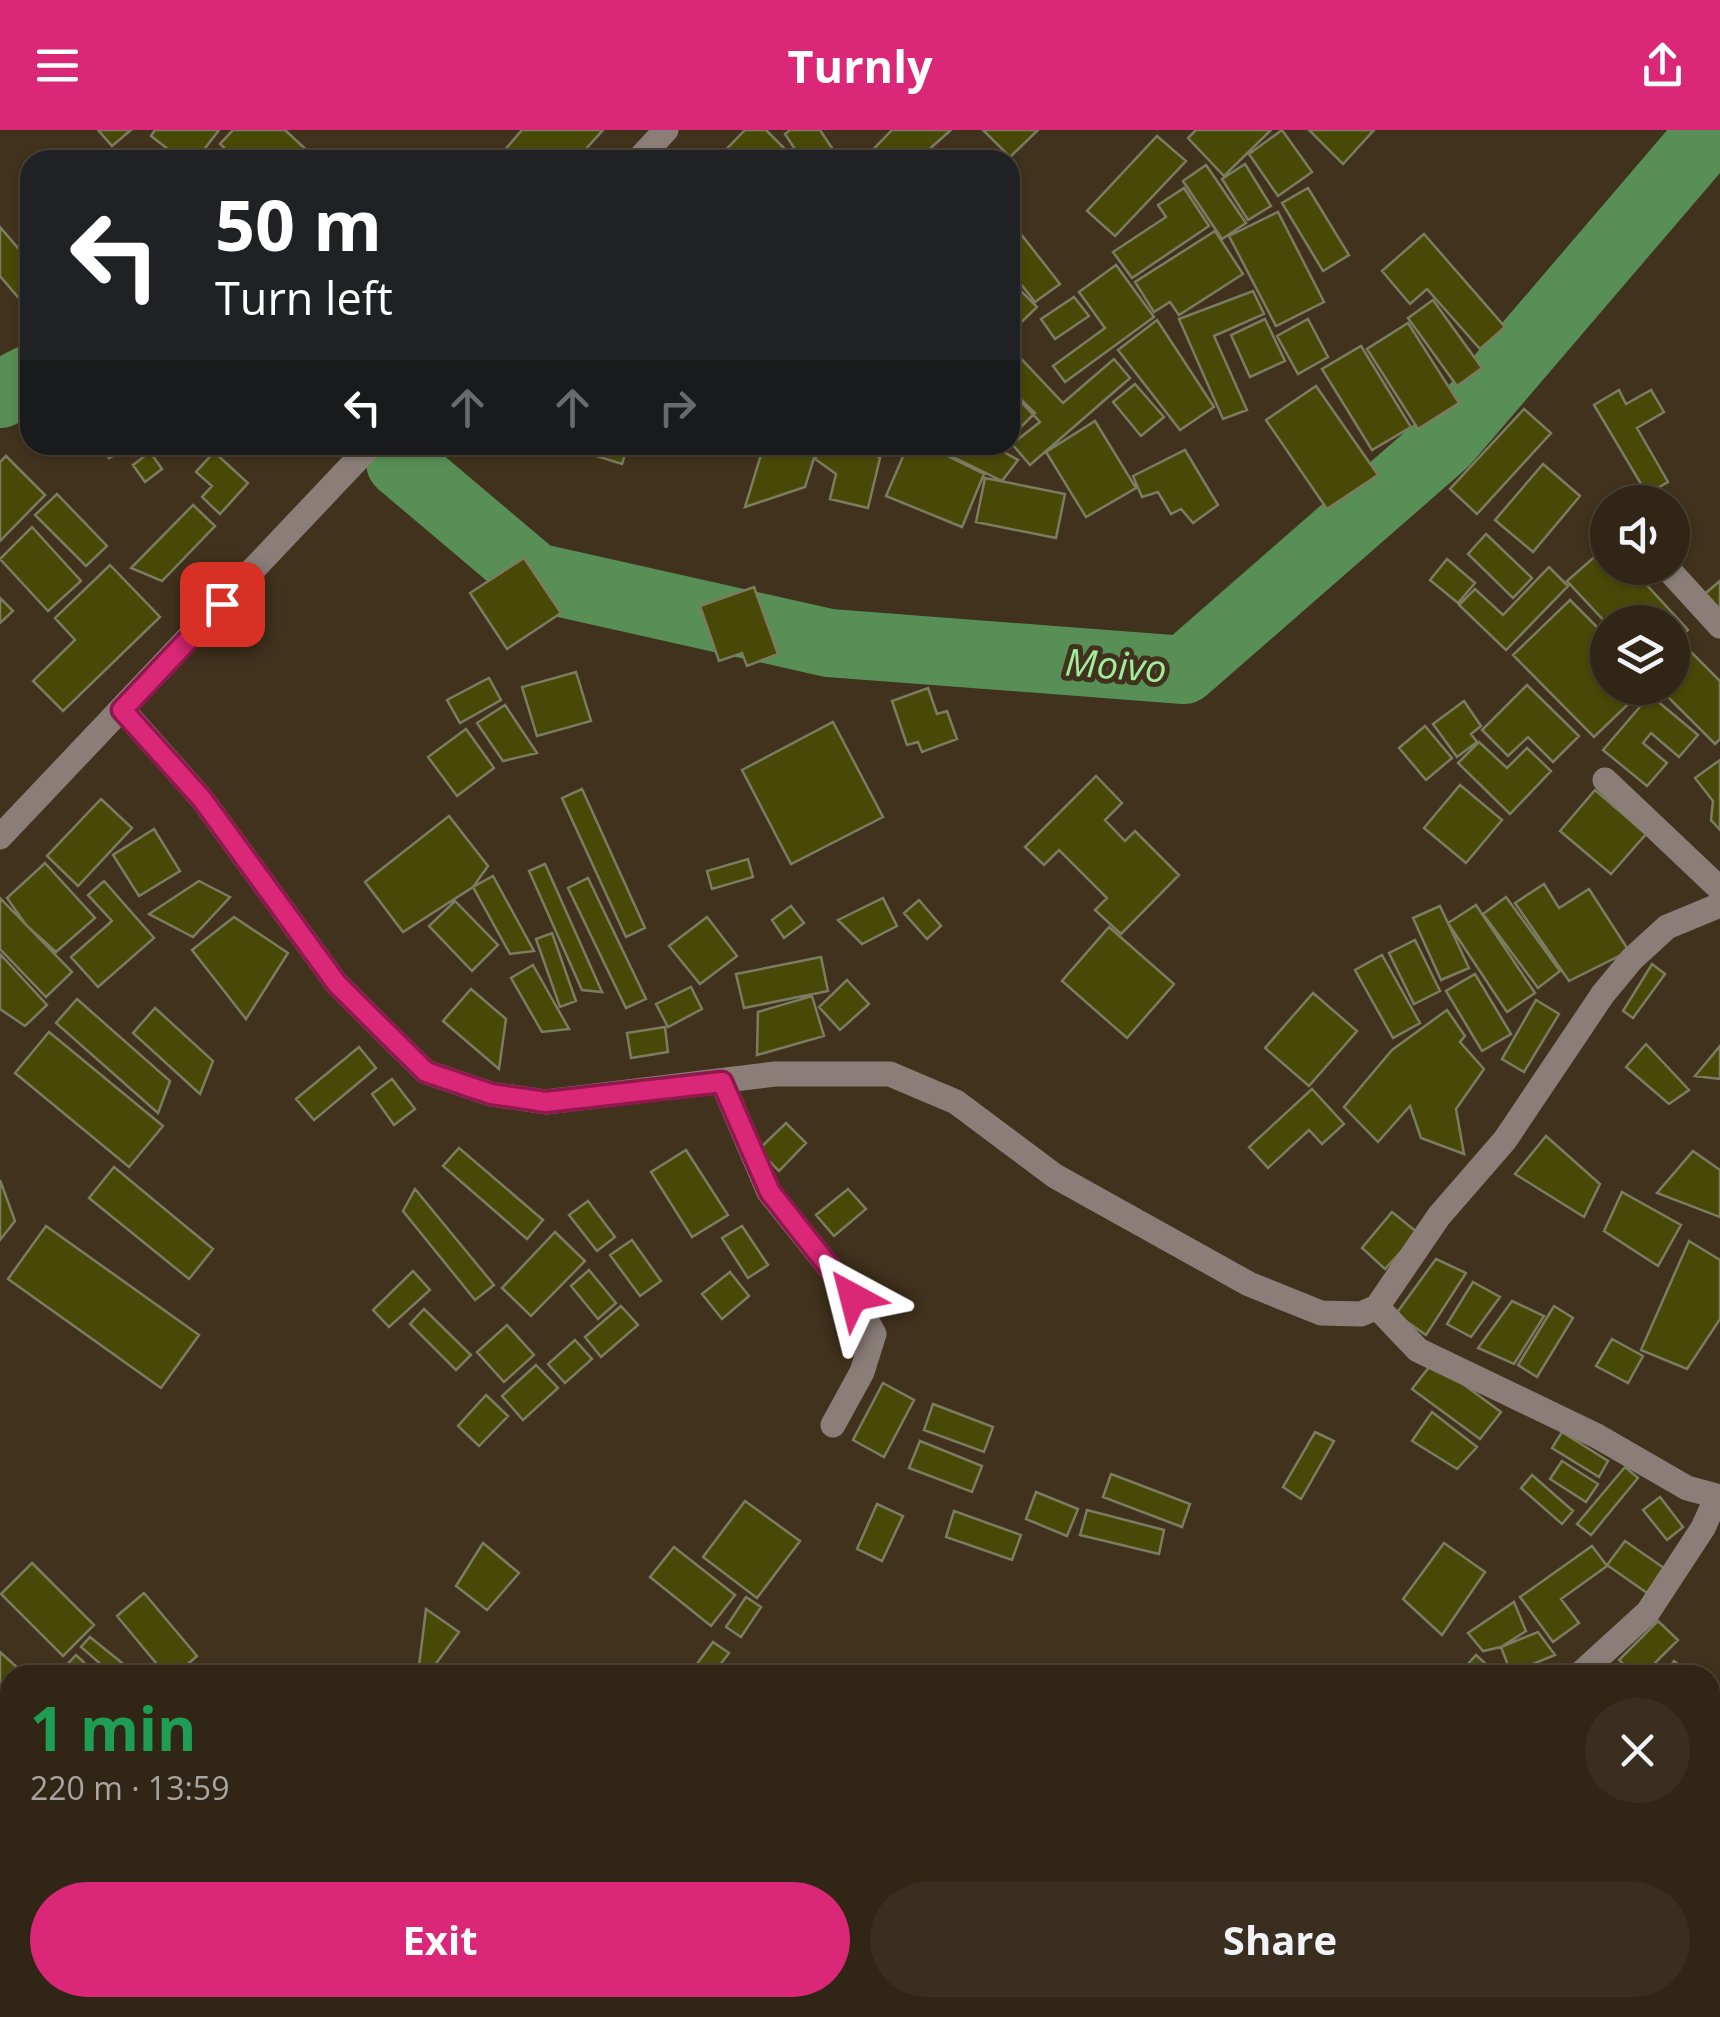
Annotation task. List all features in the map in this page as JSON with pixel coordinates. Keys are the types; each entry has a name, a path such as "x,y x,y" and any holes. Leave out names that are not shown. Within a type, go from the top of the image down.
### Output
{"street":[{"path":"647,150 666,130"},
{"path":"0,837 362,455"},
{"path":"1683,585 1720,626"},
{"path":"122,710 202,799 337,984 426,1072 491,1094 546,1102 833,1071 890,1074 956,1102 1055,1176 1249,1284 1321,1313 1361,1314 1377,1307 1439,1216 1504,1140 1632,959 1668,927 1720,905"},
{"path":"1605,780 1720,889"},
{"path":"722,1082 770,1192 853,1297 874,1334 862,1372 833,1425"},
{"path":"1377,1307 1418,1350 1597,1436 1688,1488 1718,1497 1703,1528 1648,1612 1592,1665"}],"building":[{"path":"98,130 131,130 112,146"},
{"path":"155,130 219,130 204,150 169,150 151,136"},
{"path":"233,130 285,130 307,150 227,150 220,144"},
{"path":"522,130 603,130 585,150 505,150"},
{"path":"745,130 766,130 786,150 726,150"},
{"path":"790,130 820,130 833,150 795,150 785,134"},
{"path":"892,130 951,130 928,150 873,150"},
{"path":"983,130 1038,130 1017,150 1003,150"},
{"path":"1196,130 1271,130 1224,176 1188,138"},
{"path":"1282,130 1312,172 1278,196 1249,154"},
{"path":"1309,130 1374,130 1343,164"},
{"path":"1157,136 1186,161 1115,236 1087,211"},
{"path":"1245,164 1271,206 1248,220 1222,179"},
{"path":"1206,165 1246,223 1222,239 1183,181"},
{"path":"1184,188 1209,226 1132,278 1113,252 1166,217 1158,205"},
{"path":"1308,188 1349,255 1323,271 1282,203"},
{"path":"1278,212 1324,302 1276,326 1229,236"},
{"path":"0,227 20,250 20,299 0,276"},
{"path":"1215,231 1243,274 1179,315 1170,302 1154,312 1135,282"},
{"path":"1020,233 1060,284 1035,302 1020,283"},
{"path":"1424,234 1505,327 1480,349 1427,289 1410,304 1382,271"},
{"path":"1116,265 1154,317 1065,382 1053,366 1105,328 1079,292"},
{"path":"1020,290 1037,307 1020,323"},
{"path":"1253,291 1264,314 1214,336 1247,410 1223,419 1179,319"},
{"path":"1074,297 1089,316 1055,339 1041,319"},
{"path":"1433,300 1482,368 1457,386 1408,318"},
{"path":"1265,319 1285,361 1250,377 1231,335"},
{"path":"1308,319 1328,357 1298,374 1277,336"},
{"path":"1157,320 1214,407 1180,430 1118,350"},
{"path":"1408,323 1459,403 1418,429 1367,349"},
{"path":"1361,346 1411,427 1372,450 1322,369"},
{"path":"1020,357 1063,403 1114,359 1130,378 1030,465 1020,453 1020,438 1040,422 1020,401"},
{"path":"1135,384 1164,417 1141,436 1113,402"},
{"path":"1316,386 1378,475 1327,509 1266,420"},
{"path":"1619,390 1626,404 1651,390 1664,412 1637,428 1668,482 1642,485 1594,405"},
{"path":"1020,399 1035,413 1020,428"},
{"path":"1524,409 1551,433 1477,514 1450,489"},
{"path":"1095,421 1136,488 1086,517 1046,452"},
{"path":"1185,450 1218,505 1193,523 1181,509 1171,514 1158,492 1142,497 1133,476"},
{"path":"152,455 162,469 145,482 133,465"},
{"path":"211,455 217,455 248,483 220,514 202,497 212,486 196,472"},
{"path":"593,455 625,455 622,464"},
{"path":"761,455 815,455 805,487 745,507"},
{"path":"818,455 880,458 868,508 830,499 836,474 815,459"},
{"path":"904,455 945,455 984,474 962,527 886,496"},
{"path":"949,455 1009,455 1018,460 1002,481"},
{"path":"6,456 45,495 0,541 0,462"},
{"path":"1543,464 1580,496 1533,552 1495,520"},
{"path":"985,478 1065,494 1056,538 976,522"},
{"path":"57,494 107,546 86,566 35,515"},
{"path":"193,505 215,526 162,581 131,568"},
{"path":"32,527 81,581 48,611 0,559"},
{"path":"1486,534 1532,578 1513,598 1468,554"},
{"path":"524,558 561,613 507,649 470,593"},
{"path":"1447,559 1475,583 1458,603 1430,580"},
{"path":"1590,561 1590,585 1647,585 1665,605 1590,606 1567,581"},
{"path":"110,565 160,617 63,711 33,681 75,640 55,618"},
{"path":"1549,567 1568,586 1506,650 1459,605 1475,589 1503,615"},
{"path":"1720,581 1720,619 1701,597"},
{"path":"754,587 778,654 747,666 742,653 719,661 700,606"},
{"path":"0,598 13,611 0,623"},
{"path":"1570,600 1590,620 1590,705 1627,705 1594,737 1513,655"},
{"path":"1690,651 1720,681 1720,739 1715,744 1676,705 1690,705"},
{"path":"576,672 591,721 537,736 522,687"},
{"path":"489,678 501,700 460,723 447,700"},
{"path":"1527,685 1579,736 1553,762 1528,737 1508,756 1482,730"},
{"path":"928,688 937,714 947,711 957,739 922,752 918,742 907,745 892,701"},
{"path":"1464,701 1481,726 1471,734 1477,742 1457,757 1433,724"},
{"path":"505,705 537,753 503,761 477,723"},
{"path":"1641,705 1662,705 1698,735 1679,757 1651,733 1643,743 1667,763 1647,786 1603,750"},
{"path":"833,722 883,817 791,864 742,770"},
{"path":"1425,726 1452,758 1426,780 1399,748"},
{"path":"466,729 494,768 457,796 428,757"},
{"path":"1479,742 1507,768 1527,748 1551,771 1510,814 1458,763"},
{"path":"1720,760 1720,830 1711,820 1713,801 1695,778"},
{"path":"1096,776 1122,803 1105,820 1125,841 1135,831 1179,875 1121,934 1095,910 1107,898 1059,850 1044,865 1025,847"},
{"path":"1460,785 1502,820 1466,863 1424,828"},
{"path":"582,789 645,928 626,937 562,798"},
{"path":"1595,790 1646,834 1611,874 1560,831"},
{"path":"101,799 132,828 78,886 47,856"},
{"path":"449,816 488,866 473,887 403,932 365,882"},
{"path":"154,829 180,871 139,896 113,855"},
{"path":"748,859 753,877 712,889 707,871"},
{"path":"45,863 95,918 56,952 26,925 7,898"},
{"path":"545,864 602,992 582,990 529,871"},
{"path":"493,876 534,951 510,954 473,887"},
{"path":"588,878 646,999 626,1008 568,888"},
{"path":"104,881 154,938 98,987 71,957 112,921 88,895"},
{"path":"199,881 230,897 193,937 149,914"},
{"path":"1544,884 1559,908 1589,889 1629,951 1569,981 1515,903"},
{"path":"1506,897 1560,971 1538,988 1483,914"},
{"path":"0,898 72,972 46,997 0,949"},
{"path":"883,898 897,926 862,944 838,920"},
{"path":"919,900 941,926 927,939 904,913"},
{"path":"455,901 498,945 472,971 429,926"},
{"path":"1476,905 1535,993 1507,1012 1448,923"},
{"path":"791,906 804,923 784,938 772,920"},
{"path":"1440,906 1469,968 1441,980 1413,918"},
{"path":"234,917 288,953 246,1019 192,950"},
{"path":"707,917 737,956 700,984 669,946"},
{"path":"1109,927 1174,984 1127,1038 1062,981"},
{"path":"552,933 576,1001 560,1007 536,939"},
{"path":"1415,940 1440,991 1414,1004 1389,953"},
{"path":"0,954 47,1005 25,1026 0,1009"},
{"path":"1382,955 1420,1023 1393,1038 1355,970"},
{"path":"821,957 828,991 744,1008 736,974"},
{"path":"1652,964 1665,974 1633,1018 1623,1011"},
{"path":"533,965 569,1029 542,1032 511,978"},
{"path":"1475,974 1511,1034 1482,1051 1446,991"},
{"path":"847,980 869,1004 840,1030 819,1007"},
{"path":"691,987 702,1009 668,1027 656,1004"},
{"path":"471,989 506,1019 499,1069 443,1021"},
{"path":"1313,993 1357,1031 1309,1086 1265,1048"},
{"path":"812,996 824,1036 757,1055 758,1012"},
{"path":"77,999 170,1081 158,1113 56,1023"},
{"path":"1536,1000 1559,1014 1524,1072 1502,1059"},
{"path":"155,1008 213,1061 200,1094 133,1033"},
{"path":"1447,1010 1465,1036 1460,1042 1484,1069 1456,1109 1464,1154 1421,1138 1410,1106 1378,1142 1344,1107 1392,1050"},
{"path":"665,1027 668,1052 631,1058 627,1033"},
{"path":"49,1032 163,1126 129,1167 15,1073"},
{"path":"1646,1044 1689,1090 1669,1104 1626,1067"},
{"path":"1720,1046 1720,1079 1695,1076"},
{"path":"359,1047 376,1068 314,1120 296,1099"},
{"path":"392,1079 415,1109 394,1125 372,1094"},
{"path":"1312,1089 1344,1124 1322,1144 1309,1130 1268,1168 1249,1147"},
{"path":"786,1123 806,1143 779,1171 758,1150"},
{"path":"1546,1136 1600,1184 1584,1217 1515,1174"},
{"path":"459,1148 543,1220 527,1239 443,1166"},
{"path":"686,1150 728,1215 692,1237 651,1172"},
{"path":"1693,1151 1720,1170 1720,1217 1657,1193"},
{"path":"114,1167 213,1249 189,1279 89,1198"},
{"path":"0,1180 15,1221 0,1240"},
{"path":"415,1189 494,1285 475,1300 403,1211"},
{"path":"848,1189 866,1209 834,1236 816,1215"},
{"path":"1622,1192 1681,1225 1658,1266 1604,1231"},
{"path":"588,1201 615,1237 597,1251 569,1215"},
{"path":"1392,1212 1418,1233 1385,1269 1362,1248"},
{"path":"46,1226 199,1335 161,1388 8,1279"},
{"path":"742,1226 768,1265 748,1278 722,1238"},
{"path":"555,1232 585,1261 531,1316 502,1288"},
{"path":"632,1240 661,1281 640,1296 610,1255"},
{"path":"1689,1241 1720,1260 1720,1319 1687,1369 1641,1350"},
{"path":"1436,1259 1466,1273 1426,1335 1396,1314"},
{"path":"589,1270 616,1303 598,1319 571,1286"},
{"path":"413,1271 430,1290 389,1327 373,1310"},
{"path":"730,1272 749,1296 722,1319 702,1294"},
{"path":"1473,1282 1500,1297 1471,1337 1447,1324"},
{"path":"1512,1301 1544,1316 1514,1364 1478,1348"},
{"path":"621,1306 638,1325 601,1357 585,1337"},
{"path":"1554,1306 1573,1318 1537,1377 1518,1365"},
{"path":"424,1309 471,1355 456,1370 410,1324"},
{"path":"507,1325 534,1355 504,1382 477,1352"},
{"path":"1612,1339 1643,1356 1628,1383 1596,1366"},
{"path":"575,1340 592,1359 565,1383 548,1364"},
{"path":"1433,1362 1501,1412 1480,1439 1412,1389"},
{"path":"536,1365 558,1388 523,1420 502,1396"},
{"path":"883,1383 914,1400 884,1457 853,1440"},
{"path":"486,1395 508,1416 479,1446 458,1426"},
{"path":"933,1404 993,1427 984,1452 924,1430"},
{"path":"1432,1412 1477,1447 1457,1469 1412,1441"},
{"path":"1315,1432 1334,1441 1301,1499 1283,1487"},
{"path":"1562,1432 1608,1461 1599,1477 1552,1448"},
{"path":"920,1441 982,1466 972,1492 909,1468"},
{"path":"1562,1461 1598,1484 1586,1502 1550,1479"},
{"path":"1625,1467 1638,1478 1591,1535 1577,1524"},
{"path":"1111,1474 1190,1504 1182,1527 1103,1497"},
{"path":"1532,1475 1573,1511 1562,1524 1521,1488"},
{"path":"1036,1492 1078,1509 1067,1536 1026,1519"},
{"path":"1660,1497 1683,1527 1667,1540 1643,1510"},
{"path":"745,1501 800,1541 757,1598 703,1557"},
{"path":"877,1504 903,1516 882,1561 857,1549"},
{"path":"1087,1510 1164,1530 1159,1554 1080,1535"},
{"path":"954,1511 1021,1535 1012,1560 946,1537"},
{"path":"1625,1541 1664,1568 1647,1593 1607,1565"},
{"path":"483,1543 519,1573 487,1610 456,1586"},
{"path":"1444,1543 1485,1572 1442,1635 1403,1599"},
{"path":"1592,1546 1607,1566 1561,1599 1579,1623 1553,1642 1520,1597"},
{"path":"674,1547 735,1595 711,1626 650,1577"},
{"path":"32,1563 94,1625 63,1656 1,1594"},
{"path":"144,1593 197,1656 187,1665 158,1665 117,1616"},
{"path":"746,1597 761,1607 741,1637 726,1627"},
{"path":"1514,1602 1526,1631 1501,1647 1483,1651 1468,1633"},
{"path":"426,1609 459,1632 435,1665 419,1665"},
{"path":"1658,1621 1678,1640 1653,1665 1624,1665 1619,1660"},
{"path":"1538,1632 1555,1655 1531,1665 1508,1665 1501,1647"},
{"path":"90,1637 122,1663 102,1665 81,1647"},
{"path":"713,1642 729,1653 720,1665 696,1665"},
{"path":"0,1652 14,1665 0,1665"},
{"path":"76,1655 86,1665 67,1665"},
{"path":"1476,1655 1487,1665 1467,1665"}],"waterway":[{"name":"Moivo","path":"400,463 535,577 829,643 1184,670 1445,442 1712,130"},
{"name":"Moivo","path":"0,394 20,384"}],"route":[{"path":"222,604 122,710 202,799 337,984 426,1072 491,1094 546,1102 722,1082 770,1192 853,1297"}]}
